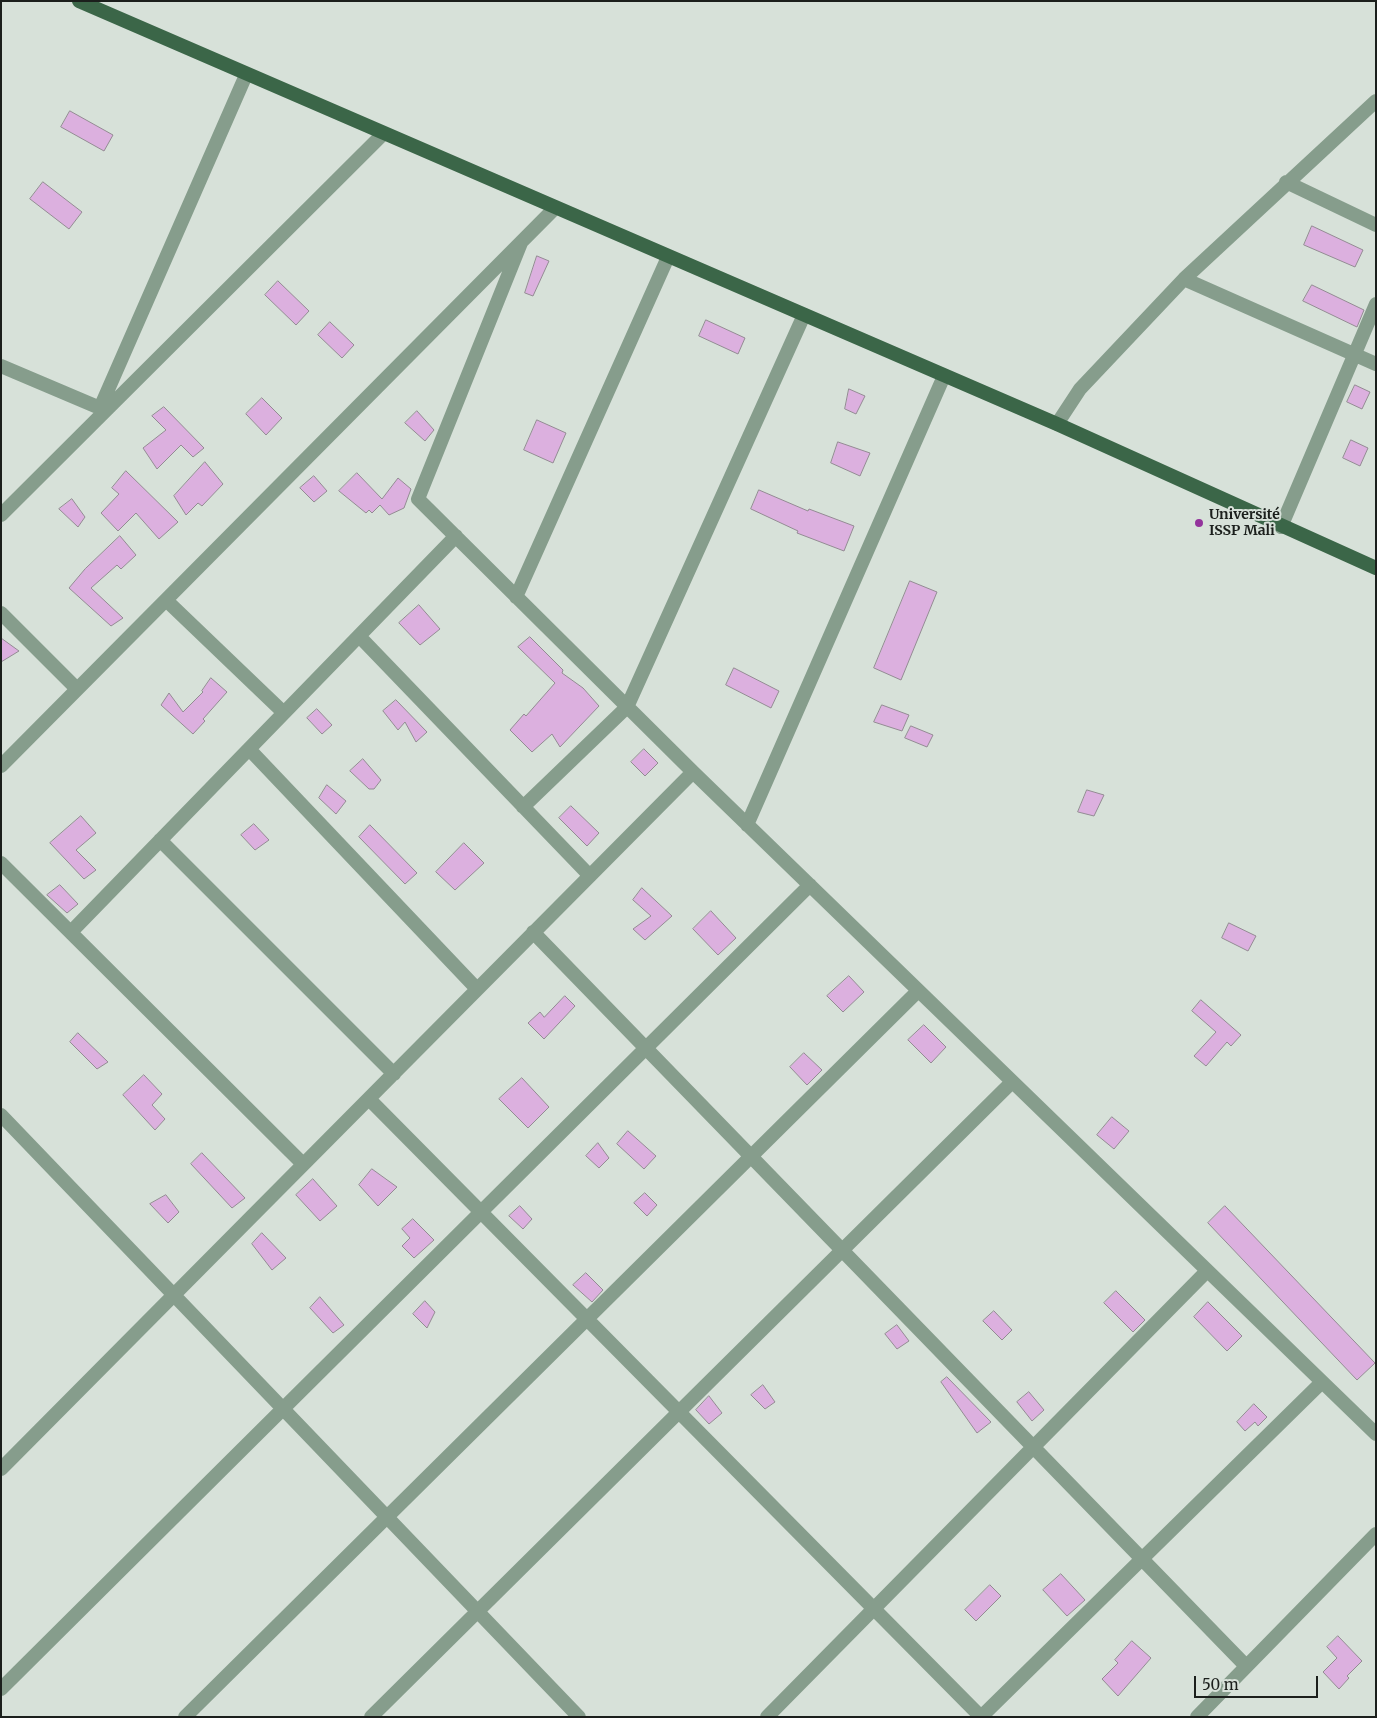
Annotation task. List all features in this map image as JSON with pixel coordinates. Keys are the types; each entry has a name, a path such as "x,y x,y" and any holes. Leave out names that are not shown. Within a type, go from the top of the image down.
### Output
{"main road":[{"path":"79,1 1057,424 1281,527 1376,568"}],"street":[{"path":"1,366 100,408 246,74"},
{"path":"1057,424 1080,390 1184,279 1286,182 1376,101"},
{"path":"1,515 383,134"},
{"path":"1286,182 1376,225"},
{"path":"1,766 555,208"},
{"path":"521,242 418,499 747,825 1376,1434"},
{"path":"516,597 668,257"},
{"path":"1184,279 1376,364"},
{"path":"1281,527 1353,354 1376,304"},
{"path":"523,807 627,707 804,315"},
{"path":"747,825 944,376"},
{"path":"71,932 456,536"},
{"path":"166,600 284,713"},
{"path":"1,613 77,689"},
{"path":"359,636 590,876"},
{"path":"249,749 477,989"},
{"path":"1,1469 693,772"},
{"path":"160,840 394,1074"},
{"path":"1,863 304,1164"},
{"path":"1,1689 810,886"},
{"path":"534,932 1246,1666"},
{"path":"185,1717 918,991"},
{"path":"371,1717 1012,1082"},
{"path":"369,1099 981,1717 1322,1382"},
{"path":"1,1115 579,1717"},
{"path":"767,1717 1207,1271"},
{"path":"1197,1717 1376,1534"}],"building":[{"path":"70,111 113,135 104,151 61,127"},
{"path":"43,182 82,212 69,229 30,199"},
{"path":"1312,226 1363,250 1355,267 1304,245"},
{"path":"537,256 549,261 533,296 525,293"},
{"path":"278,281 309,311 296,325 265,295"},
{"path":"1312,285 1364,310 1357,327 1303,301"},
{"path":"706,320 745,338 738,354 699,336"},
{"path":"330,322 354,345 342,358 318,335"},
{"path":"1355,385 1370,392 1362,409 1347,402"},
{"path":"849,389 865,396 856,414 845,409"},
{"path":"262,398 282,418 266,435 246,414"},
{"path":"164,407 204,448 193,457 181,445 157,469 143,448 166,430 152,416"},
{"path":"417,411 434,430 425,441 405,423"},
{"path":"537,420 566,433 553,463 524,450"},
{"path":"1351,440 1368,448 1360,466 1343,458"},
{"path":"838,442 870,453 860,476 831,463"},
{"path":"205,462 223,484 202,506 198,503 186,515 174,496"},
{"path":"126,471 178,522 159,539 136,513 118,531 101,513 119,494 112,488"},
{"path":"357,473 382,499 398,478 411,489 404,508 389,515 380,505 372,513 369,510 366,513 339,491"},
{"path":"314,476 327,491 314,502 300,488"},
{"path":"759,490 808,511 809,509 854,526 844,551 797,533 798,531 751,509"},
{"path":"72,499 85,517 78,527 59,509"},
{"path":"120,536 136,555 121,569 117,565 91,588 123,618 111,626 69,588 85,569"},
{"path":"910,581 937,592 901,680 874,668"},
{"path":"419,605 440,629 420,645 399,623"},
{"path":"530,637 563,670 562,673 583,688 599,706 560,747 552,734 532,752 510,730 524,714 526,716 555,683 518,647"},
{"path":"1,638 19,651 1,662"},
{"path":"734,668 779,691 771,708 726,685"},
{"path":"211,678 227,692 203,719 205,721 193,734 161,705 169,693 183,712 203,692"},
{"path":"396,700 427,732 416,742 405,722 398,730 383,711"},
{"path":"882,705 909,715 902,731 874,722"},
{"path":"317,709 332,725 322,734 307,718"},
{"path":"911,726 933,735 927,747 905,738"},
{"path":"644,749 658,763 645,776 631,762"},
{"path":"363,759 381,780 374,789 369,789 350,771"},
{"path":"327,785 346,801 336,814 319,798"},
{"path":"1087,790 1104,795 1094,816 1078,812"},
{"path":"571,806 599,833 587,846 559,818"},
{"path":"81,816 96,833 76,850 96,870 84,879 50,843"},
{"path":"254,824 269,840 255,850 241,835"},
{"path":"370,825 417,873 405,884 359,837"},
{"path":"464,843 484,863 455,890 436,872"},
{"path":"60,885 78,904 67,913 47,895"},
{"path":"642,888 672,916 645,940 633,929 651,916 633,900"},
{"path":"711,911 736,938 718,955 693,929"},
{"path":"1229,923 1256,936 1248,951 1222,938"},
{"path":"849,976 864,992 843,1012 827,996"},
{"path":"565,996 575,1006 544,1039 528,1023 540,1012 544,1017"},
{"path":"1201,1000 1241,1035 1231,1046 1227,1042 1206,1066 1194,1056 1216,1032 1192,1011"},
{"path":"924,1025 946,1047 931,1063 908,1040"},
{"path":"78,1033 108,1062 97,1069 70,1042"},
{"path":"804,1053 822,1070 807,1085 790,1067"},
{"path":"144,1075 162,1094 152,1105 165,1119 155,1130 123,1095"},
{"path":"522,1078 549,1107 528,1128 499,1099"},
{"path":"1112,1117 1129,1131 1114,1149 1097,1135"},
{"path":"628,1131 656,1156 644,1169 617,1144"},
{"path":"598,1143 609,1158 599,1168 586,1156"},
{"path":"202,1153 245,1198 232,1208 191,1164"},
{"path":"372,1169 397,1187 378,1206 359,1185"},
{"path":"313,1179 337,1206 320,1221 296,1195"},
{"path":"645,1193 657,1205 647,1216 634,1203"},
{"path":"166,1195 179,1212 168,1223 150,1204"},
{"path":"520,1206 532,1219 523,1229 509,1216"},
{"path":"1225,1206 1375,1363 1357,1380 1208,1223"},
{"path":"413,1219 434,1240 414,1258 402,1246 410,1238 402,1229"},
{"path":"262,1233 286,1258 272,1270 252,1244"},
{"path":"586,1273 603,1290 592,1302 573,1285"},
{"path":"1116,1291 1145,1320 1133,1332 1104,1303"},
{"path":"320,1297 344,1325 333,1333 310,1308"},
{"path":"425,1301 435,1312 427,1328 413,1314"},
{"path":"1208,1302 1242,1336 1227,1351 1194,1317"},
{"path":"994,1311 1012,1330 1002,1340 983,1321"},
{"path":"897,1325 909,1341 897,1349 885,1334"},
{"path":"947,1377 991,1422 977,1433 941,1382"},
{"path":"763,1385 775,1402 765,1409 751,1395"},
{"path":"1029,1392 1044,1410 1032,1421 1017,1402"},
{"path":"709,1396 722,1413 709,1424 696,1410"},
{"path":"1254,1404 1267,1417 1258,1426 1255,1422 1245,1431 1237,1422"},
{"path":"1061,1574 1085,1600 1067,1616 1043,1590"},
{"path":"990,1585 1001,1596 976,1621 965,1610"},
{"path":"1338,1636 1362,1661 1347,1676 1349,1678 1339,1689 1323,1672 1337,1658 1327,1647"},
{"path":"1132,1641 1151,1658 1118,1696 1102,1679 1118,1663 1115,1660"}],"place":[{"name":"Université ISSP Mali","path":"1199,523"}]}
